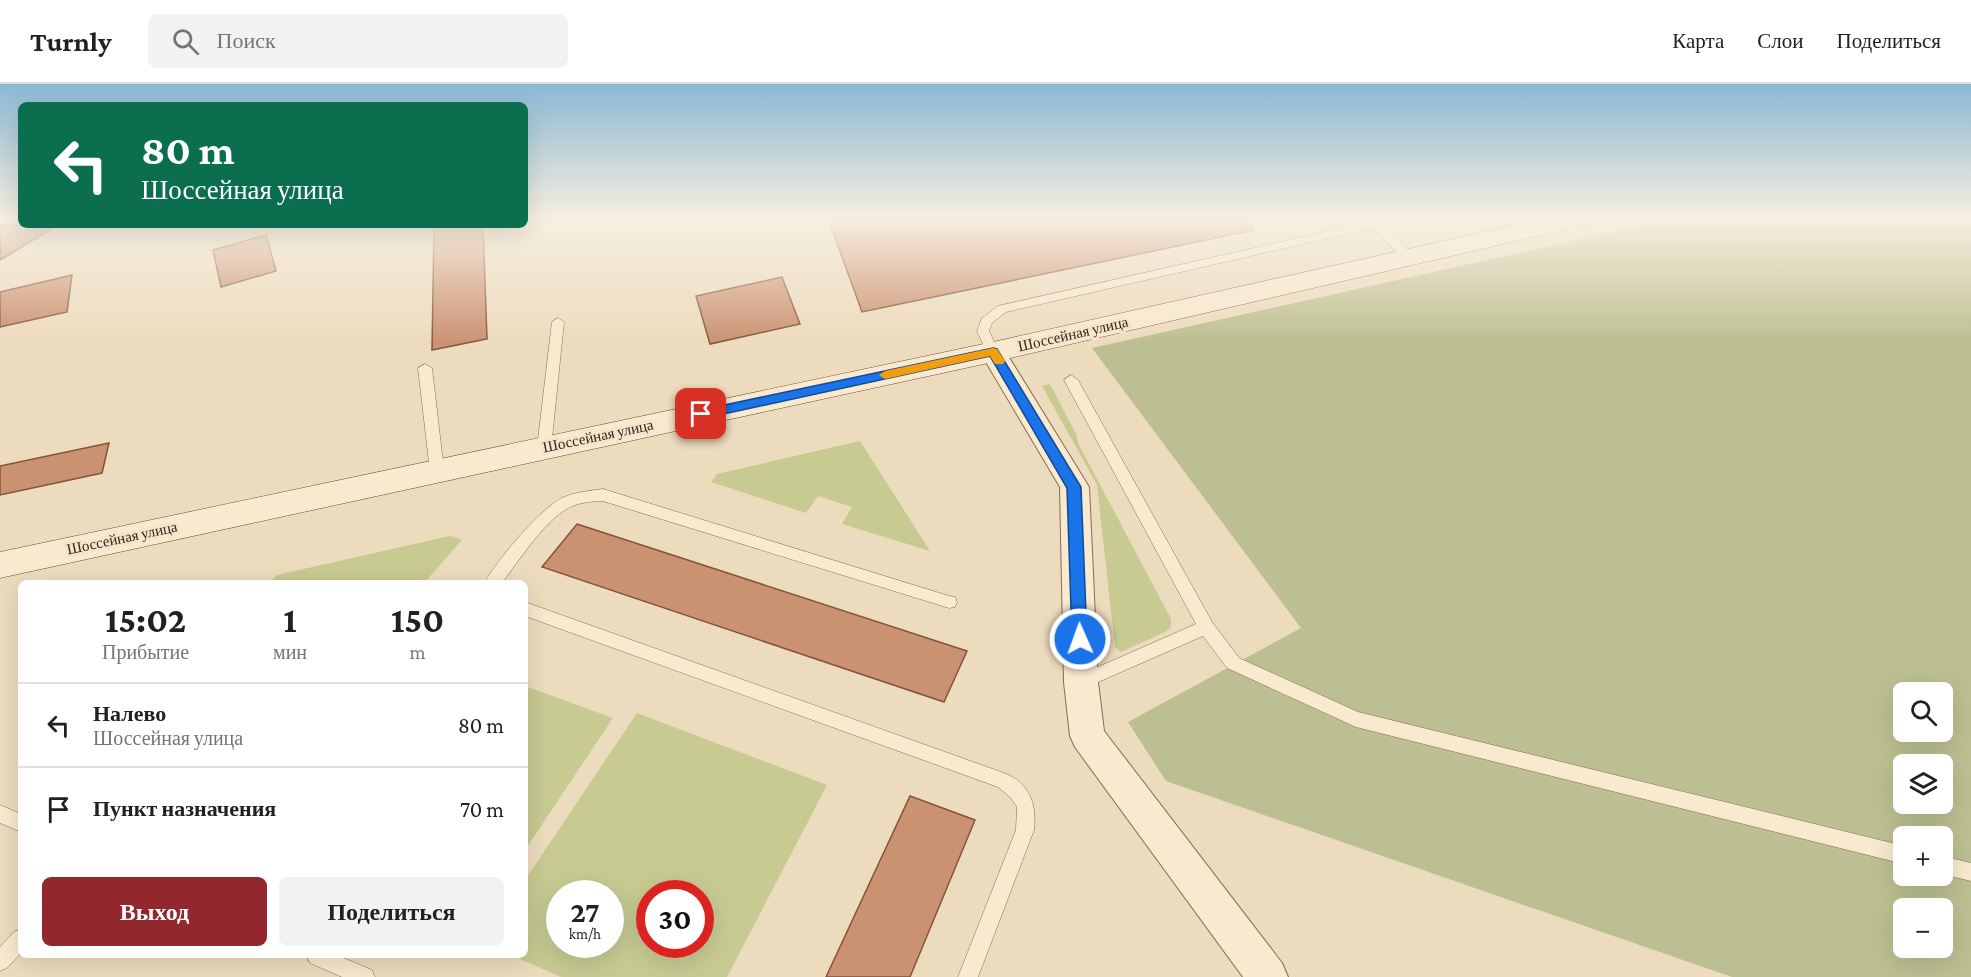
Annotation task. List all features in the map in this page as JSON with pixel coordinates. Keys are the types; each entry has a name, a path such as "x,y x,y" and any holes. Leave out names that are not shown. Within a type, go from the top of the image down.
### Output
{"main road":[{"name":"Шоссейная улица","path":"0,565 993,352 1396,260"}],"street":[{"path":"993,352 1074,487 1081,682 1087,736 1268,977"}],"lane":[{"path":"993,352 983,331 986,321 1002,309 1222,260"},
{"path":"544,448 558,322"},
{"path":"425,368 437,471"},
{"path":"1071,380 1206,627 1233,663 1356,719 1893,852"},
{"path":"495,580 549,515 566,502 586,496 603,495 949,602"},
{"path":"528,610 1004,781 1023,795 1028,812 1025,830 968,977"},
{"path":"1081,682 1206,627"},
{"path":"0,814 18,822"},
{"path":"1953,868 1971,872"},
{"path":"0,961 18,942"},
{"path":"322,958 365,977"}],"green space":[{"path":"1489,260 1971,260 1971,977 1732,977 1166,781 1128,722 1301,628 1092,348"},
{"path":"1050,384 1077,436 1078,443 1171,619 1171,627 1167,631 1121,652 1115,647 1097,485 1042,386"},
{"path":"860,441 930,551 842,524 852,507 818,496 806,513 711,482 717,474"},
{"path":"450,536 462,540 427,580 272,580 277,575"},
{"path":"528,687 613,718 528,846"},
{"path":"637,713 827,785 727,977 561,977 518,958 528,958 528,876"}],"building":[{"path":"215,260 273,260 276,271 221,287"},
{"path":"433,260 484,260 487,339 432,350"},
{"path":"843,260 1112,260 862,312"},
{"path":"72,275 67,312 0,327 0,292"},
{"path":"782,277 800,324 710,344 696,296"},
{"path":"109,443 102,473 0,495 0,466"},
{"path":"577,524 967,651 944,702 542,567"},
{"path":"910,796 975,820 910,977 826,977"}],"slow traffic":[{"path":"885,375 993,352 999,361"}],"route":[{"path":"701,414 993,352 1074,487 1080,639"}]}
